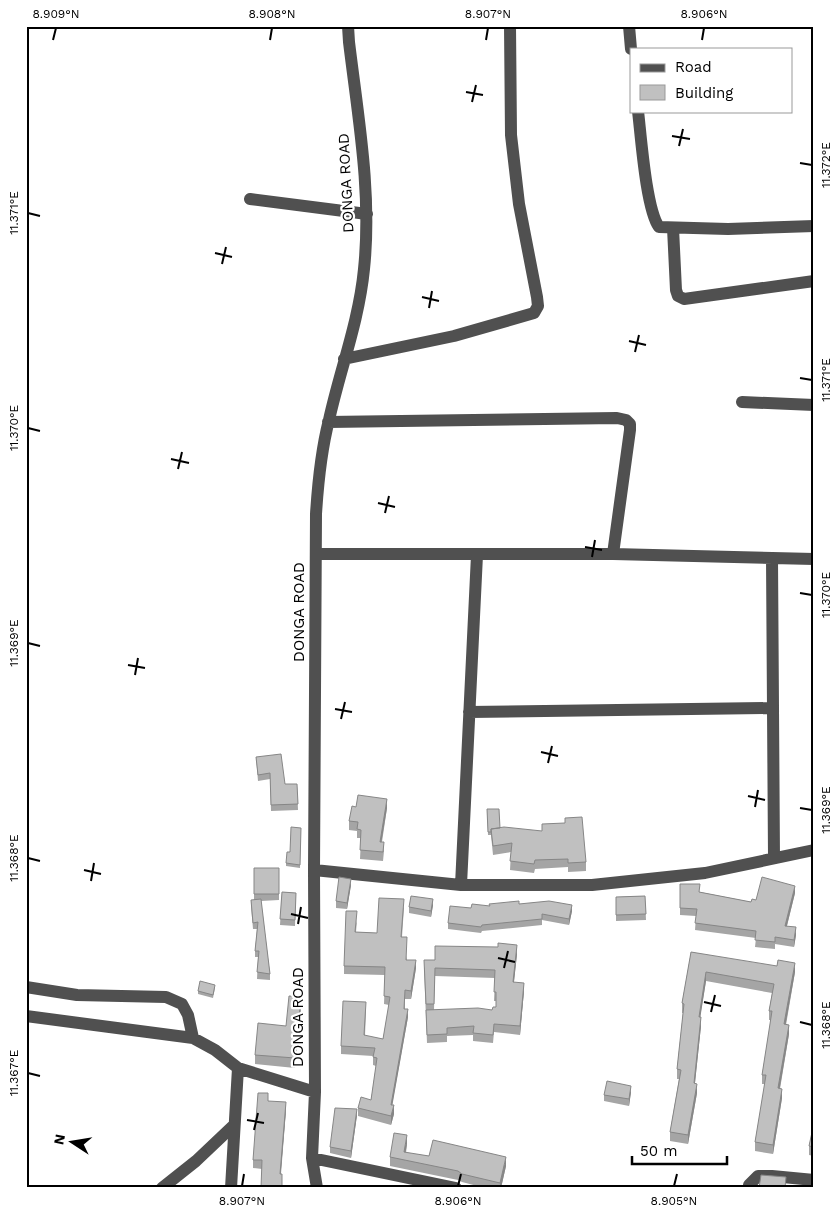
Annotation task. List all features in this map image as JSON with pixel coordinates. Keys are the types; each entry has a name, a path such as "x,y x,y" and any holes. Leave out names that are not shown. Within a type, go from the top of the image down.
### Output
{"street":[{"path":"343,26 348,42"},
{"path":"348,26 348,42"},
{"path":"344,360 454,336 534,313 538,306 519,204 511,135 510,26"},
{"path":"629,26 631,48"},
{"name":"DONGA ROAD","path":"317,1188 312,1158 315,1092 316,554 319,474 328,422 358,309 364,269 367,214 362,145 348,42"},
{"path":"638,112 648,187 654,220 659,227 728,229 814,226"},
{"path":"250,199 367,214"},
{"path":"673,228 676,290 678,296 684,300 814,282"},
{"path":"742,402 814,405"},
{"path":"328,422 617,418 626,420 630,424 630,430 613,554"},
{"path":"316,554 613,554 814,559"},
{"path":"460,885 477,555"},
{"path":"772,558 774,858"},
{"path":"469,712 773,708"},
{"path":"314,870 460,885 592,885 705,872 814,850"},
{"path":"26,987 77,995 166,997 182,1004 188,1015 193,1038"},
{"path":"26,1016 193,1038 215,1050 238,1068 315,1092"},
{"path":"231,1188 238,1068"},
{"path":"162,1188 196,1161 234,1125"},
{"path":"312,1158 456,1188"},
{"path":"748,1188 758,1176 814,1180"}],"building":[{"path":"281,754 285,784 297,784 298,804 271,805 270,773 258,775 256,757"},
{"path":"358,795 387,799 380,842 384,842 383,852 360,850 361,830 357,829 358,822 349,821 352,806 356,807"},
{"path":"487,809 499,809 500,828 491,829 491,832 488,832"},
{"path":"582,817 586,862 568,863 568,859 535,860 534,864 510,861 512,843 493,846 491,829 504,827 542,831 542,824 565,823 565,818"},
{"path":"291,827 301,828 300,865 286,863 287,852 290,852"},
{"path":"254,868 279,868 279,894 254,894"},
{"path":"339,877 351,879 347,903 336,901"},
{"path":"762,877 795,886 785,926 796,927 794,940 775,937 775,942 755,940 756,931 695,923 697,909 680,908 680,884 700,884 699,892 751,902 752,899 756,900"},
{"path":"282,892 296,893 295,920 280,919"},
{"path":"411,896 433,899 431,911 409,907"},
{"path":"645,896 646,914 616,915 616,897"},
{"path":"379,898 404,899 401,937 407,937 406,960 416,960 411,991 405,990 404,1009 408,1009 391,1105 394,1105 391,1116 358,1108 361,1097 371,1100 377,1058 373,1057 375,1048 341,1046 343,1001 366,1002 364,1035 383,1039 390,997 384,996 385,967 344,966 346,911 357,911 355,932 377,933"},
{"path":"261,899 270,974 257,972 259,951 255,951 258,922 253,923 251,900"},
{"path":"519,901 519,904 549,901 572,905 569,919 542,914 542,919 482,925 481,927 448,923 450,906 471,908 472,904 490,906 489,904"},
{"path":"498,943 517,945 513,982 524,983 520,1026 494,1024 493,1035 473,1033 474,1026 447,1028 447,1034 427,1035 426,1010 478,1008 492,1010 493,1007 496,1007 496,992 494,992 495,970 435,968 434,1004 426,1004 424,960 435,960 435,946 498,947"},
{"path":"691,952 777,966 778,960 795,963 784,1024 789,1025 778,1088 782,1089 773,1145 755,1142 766,1075 762,1075 772,1011 769,1011 774,984 706,972 699,1017 701,1017 694,1083 697,1084 688,1135 670,1132 681,1070 677,1069 684,1004 682,1003"},
{"path":"200,981 215,985 213,995 198,991"},
{"path":"289,996 301,997 295,1058 255,1055 258,1023 286,1026"},
{"path":"607,1081 631,1086 629,1099 604,1095"},
{"path":"258,1093 268,1093 268,1101 286,1102 280,1174 282,1174 282,1188 261,1188 262,1160 253,1160"},
{"path":"335,1108 357,1109 351,1151 330,1147"},
{"path":"814,1123 814,1147 809,1146"},
{"path":"394,1133 407,1135 404,1152 429,1156 433,1140 506,1157 500,1183 462,1174 458,1171 390,1157"},
{"path":"761,1175 786,1177 785,1188 759,1188"}]}
